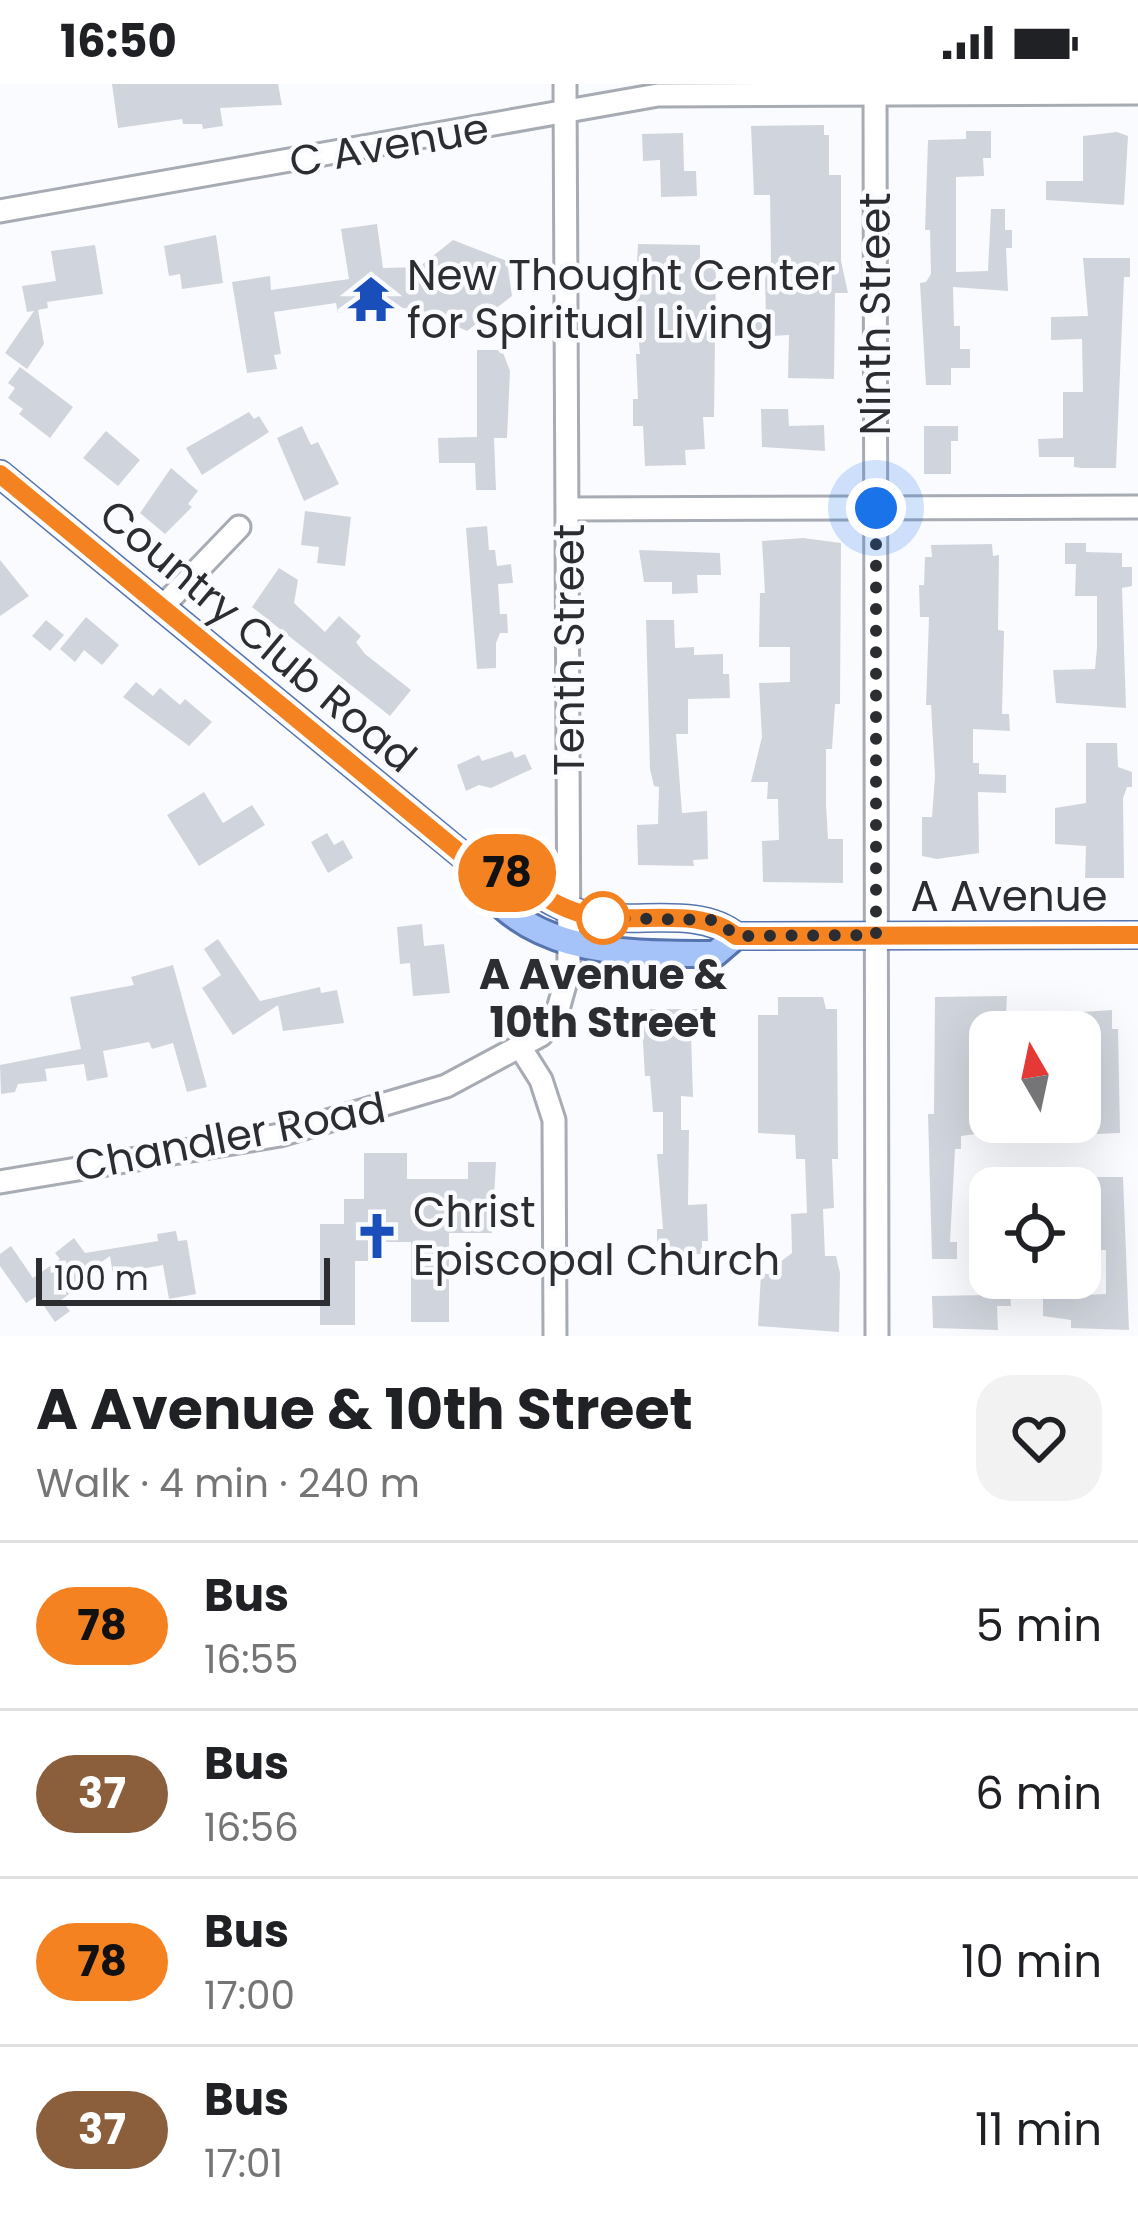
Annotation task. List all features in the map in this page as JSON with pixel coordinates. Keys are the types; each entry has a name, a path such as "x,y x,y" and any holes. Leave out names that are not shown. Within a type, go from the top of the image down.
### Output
{"main road":[{"name":"Country Club Road","path":"0,474 467,859 479,884 532,927 569,946"},
{"name":"Country Club Road","path":"467,859 494,864 568,909"},
{"name":"A Avenue","path":"568,909 633,920 717,920 736,936"},
{"name":"A Avenue","path":"569,946 715,954 736,936 1138,935"}],"street":[{"name":"Tenth Street","path":"522,1049 557,1013 568,973 565,84"},
{"name":"C Avenue","path":"0,211 681,93 875,89 1138,94"},
{"name":"Ninth Street","path":"875,89 877,1336"},
{"path":"568,509 1138,507"},
{"path":"162,607 239,526"},
{"path":"522,1049 541,1080 554,1120 555,1336"},
{"name":"Chandler Road","path":"0,1182 328,1123 460,1081 522,1049"}],"building":[{"path":"112,84 278,84 282,105 220,108 223,126 203,129 202,124 183,124 182,119 118,128"},
{"path":"824,125 824,135 829,135 829,175 841,175 841,261 848,293 835,293 834,379 788,378 789,335 754,337 752,318 766,318 765,279 771,261 770,195 754,195 751,126"},
{"path":"966,131 991,131 991,158 983,158 984,176 956,177 956,272 988,271 991,209 1005,209 1005,230 1012,230 1012,248 1006,248 1008,291 953,287 954,326 960,326 960,349 970,349 970,368 951,368 951,385 926,385 920,283 931,274 930,230 925,230 928,140 966,139"},
{"path":"1117,132 1128,136 1124,205 1046,200 1046,181 1083,181 1083,136"},
{"path":"683,133 684,171 696,171 697,196 661,197 660,160 643,161 642,134"},
{"name":"New Thought Center for Spiritual Living","path":"377,224 383,268 419,267 453,240 507,261 512,296 467,331 415,307 398,309 397,304 338,313 336,303 274,312 281,354 274,355 277,369 247,373 232,282 270,276 271,290 349,279 341,229"},
{"path":"216,235 223,283 182,289 180,274 169,276 164,246"},
{"path":"638,244 700,245 700,265 716,264 714,417 703,417 705,449 685,450 686,465 645,466 643,426 633,426 633,399 638,399 636,354 640,354 635,301"},
{"path":"95,245 103,294 47,302 48,308 38,310 44,344 27,369 5,353 34,311 27,312 22,286 56,281 51,251"},
{"path":"1083,258 1130,258 1130,277 1124,277 1116,468 1074,467 1074,457 1039,457 1038,439 1063,438 1063,392 1083,392 1082,339 1051,340 1051,317 1088,316"},
{"path":"477,350 502,350 510,371 507,438 494,438 496,490 476,490 475,463 439,463 438,438 477,437"},
{"path":"20,367 73,407 50,438 19,414 23,409 8,398 15,388 8,383"},
{"path":"761,409 788,409 789,426 824,425 825,451 762,447"},
{"path":"249,412 254,419 259,416 269,432 202,475 186,448"},
{"path":"302,426 311,445 318,442 339,484 304,501 277,438"},
{"path":"924,426 958,426 958,441 951,441 951,474 924,474"},
{"path":"106,431 140,460 118,486 83,458"},
{"path":"171,468 198,491 188,504 192,507 165,534 140,513"},
{"path":"305,511 351,517 345,566 317,563 319,547 301,545"},
{"path":"487,526 489,550 495,550 497,566 511,564 513,583 498,584 500,614 507,614 508,633 500,633 496,643 496,668 477,669 466,528"},
{"path":"803,538 841,543 840,704 835,704 832,749 826,749 826,804 828,839 843,839 843,883 763,882 762,841 779,840 778,799 767,799 768,782 751,782 762,737 759,683 790,682 790,647 759,647 760,593 765,593 762,541"},
{"path":"1065,543 1086,543 1086,552 1122,553 1122,567 1132,567 1132,586 1122,588 1126,708 1056,703 1053,670 1095,669 1097,648 1097,596 1075,596 1076,564 1065,564"},
{"path":"992,544 993,556 999,555 998,630 1004,631 1002,714 1009,714 1010,731 973,729 973,763 979,763 979,774 1006,775 1006,793 978,792 979,853 937,859 922,856 922,817 932,817 935,776 931,705 926,705 929,617 920,617 919,585 924,585 925,557 932,557 931,545"},
{"path":"639,550 720,553 721,575 697,575 698,593 672,594 672,582 644,582"},
{"path":"0,560 29,596 0,616"},
{"path":"279,568 298,580 294,603 325,632 339,616 361,636 356,642 365,654 411,690 390,716 252,607"},
{"path":"86,617 119,645 102,665 84,650 75,662 60,649"},
{"path":"46,620 64,635 50,651 32,636"},
{"path":"646,620 674,620 675,648 694,647 694,655 723,654 723,674 729,674 730,698 688,699 688,734 676,734 682,813 707,811 708,859 693,860 694,866 638,865 637,825 658,824 659,787 654,786 650,769"},
{"path":"136,682 153,696 160,688 180,705 185,699 212,722 189,746 123,697"},
{"path":"1086,743 1117,743 1118,767 1132,772 1132,787 1127,787 1123,798 1124,878 1085,878 1086,846 1055,844 1055,808 1086,803"},
{"path":"512,751 515,758 525,754 532,769 491,788 479,785 466,791 457,765 479,755 482,761"},
{"path":"204,792 223,823 252,805 265,825 199,866 167,815"},
{"path":"327,833 334,845 343,840 353,858 328,873 311,842"},
{"path":"422,924 424,946 444,944 450,993 413,996 410,963 400,964 397,927"},
{"path":"218,939 260,1001 320,987 321,993 337,990 344,1023 283,1031 278,1005 233,1035 202,988 221,975 204,949"},
{"path":"173,965 207,1087 187,1092 173,1043 152,1049 149,1042 103,1051 108,1077 87,1081 84,1064 45,1069 47,1081 18,1084 15,1092 1,1094 0,1065 81,1049 70,997 134,985 131,977"},
{"path":"1007,996 1006,1011 969,1011 969,1135 961,1136 961,1149 955,1149 950,1242 957,1242 957,1259 932,1259 928,1114 934,1114 935,997"},
{"path":"778,997 823,997 826,1009 837,1009 838,1159 832,1159 834,1208 823,1209 825,1256 836,1256 840,1273 839,1332 758,1326 761,1274 779,1274 780,1262 792,1253 791,1214 807,1213 805,1159 796,1159 795,1135 758,1133 758,1015 778,1015"},
{"path":"641,1009 706,1009 706,1034 691,1034 693,1097 681,1096 681,1130 689,1130 688,1205 707,1204 708,1241 702,1241 702,1254 657,1255 657,1229 663,1229 657,1154 663,1154 663,1112 653,1112 650,1076 645,1076"},
{"path":"1112,1010 1112,1029 1118,1029 1120,1133 1101,1134 1101,1011 1097,1011"},
{"name":"Christ Episcopal Church","path":"364,1153 407,1153 407,1179 468,1179 468,1162 496,1162 492,1233 449,1233 449,1322 411,1322 411,1242 378,1242 378,1261 355,1261 355,1325 320,1325 320,1224 344,1224 344,1199 364,1199"},
{"path":"1101,1177 1123,1177 1129,1330 1071,1328 1071,1320 1043,1316 1043,1299 1101,1299 1106,1294 1106,1250 1101,1250"},
{"path":"176,1231 178,1241 187,1240 196,1294 169,1299 163,1265 113,1274 110,1256 77,1279 81,1285 61,1300 70,1311 55,1322 37,1296 26,1303 0,1266 0,1254 11,1246 33,1278 60,1259 55,1253 74,1238 85,1253 158,1241 157,1234"},
{"path":"932,1296 1010,1299 1011,1306 997,1306 998,1330 933,1328"}],"bus line":[{"name":"78","path":"0,474 467,859 494,864 568,909 633,920 717,920 736,936 1138,935"}],"place":[{"name":"New Thought Center for Spiritual Living","path":"371,299"},
{"name":"A Avenue & 10th Street","path":"603,918"},
{"name":"Christ Episcopal Church","path":"377,1236"}],"route":[{"path":"603,918 717,920 736,936 876,935 876,508"}]}
